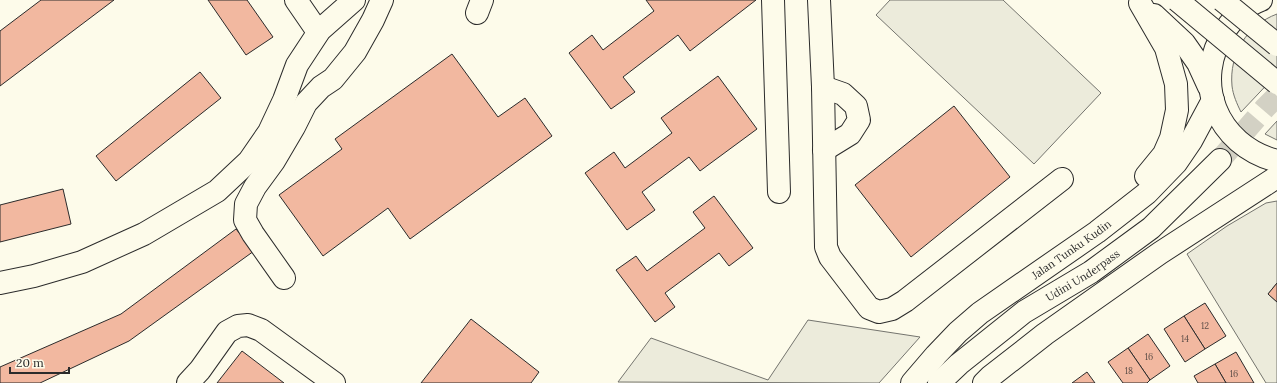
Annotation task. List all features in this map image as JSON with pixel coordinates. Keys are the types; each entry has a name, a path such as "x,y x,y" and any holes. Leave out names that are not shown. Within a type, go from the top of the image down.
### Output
{"main road":[{"path":"296,0 318,32"},
{"path":"0,283 34,276 82,262 144,234 217,191 249,161 269,132 298,65 318,32 354,0"},
{"path":"284,278 252,234 245,220 246,204 255,187 294,128 306,103 321,87 333,79 355,52 373,20 382,0"},
{"path":"773,0 779,192"},
{"path":"818,0 823,87 826,247 830,257 869,308 880,312 892,309 905,301 1062,179"},
{"path":"1176,0 1277,83"},
{"path":"1138,1 1163,11 1176,11 1191,4 1194,0"},
{"path":"1222,0 1277,45"},
{"path":"1212,95 1210,72 1213,55 1220,38 1230,23 1242,11 1261,0"},
{"path":"984,383 1045,334 1276,174 1265,157 1250,150 1227,129 1218,115 1212,95 1198,63 1184,43 1138,1"},
{"path":"1097,232 1164,154 1171,138 1177,110 1176,84 1166,48 1138,1"},
{"path":"823,87 843,94 856,106 859,120 850,134 824,150"},
{"name":"Jalan Tunku Kudin","path":"912,383 936,354 980,313 1097,232 1147,193 1176,163 1191,141 1212,95"},
{"name":"Udini Underpass","path":"939,383 959,364 1024,312 1091,272 1151,228 1220,160"},
{"path":"188,383 200,370 227,332 238,326 248,325 261,330 334,383"}],"shaded area":[{"path":"890,0 1003,0 1101,93 1034,164 876,15"},
{"path":"1277,14 1277,74 1241,112 1235,99 1232,86 1232,74 1237,52 1242,42 1257,25"},
{"path":"1277,121 1277,140 1265,134"},
{"path":"1277,201 1277,283 1268,294 1277,302 1277,383 1266,383 1187,254 1227,226 1266,203"},
{"path":"808,320 920,337 879,383 618,382 651,338 768,380"}],"building":[{"path":"41,0 114,0 0,86 0,31"},
{"path":"208,0 247,0 273,37 246,55"},
{"path":"646,0 756,0 690,51 678,35 623,77 635,92 611,109 569,53 592,35 603,50 654,11"},
{"path":"452,54 498,117 525,98 552,136 410,239 388,208 323,256 279,195 342,149 335,139"},
{"path":"200,72 221,98 116,181 96,156"},
{"path":"718,76 757,129 700,171 689,157 642,192 655,210 627,230 585,173 614,152 625,168 672,133 661,118"},
{"path":"954,106 1010,177 911,257 855,185"},
{"path":"63,189 71,224 0,242 0,205"},
{"path":"714,196 753,248 729,266 719,253 665,293 675,307 655,322 616,270 636,256 647,271 705,228 693,212"},
{"path":"236,229 254,251 129,341 40,383 0,383 0,367 121,314"},
{"path":"1277,283 1277,302 1268,294"},
{"path":"1205,303 1226,336 1205,349 1184,316"},
{"path":"1184,316 1205,349 1185,362 1164,329"},
{"path":"471,319 539,372 531,383 421,383"},
{"path":"1148,334 1170,366 1150,380 1128,348"},
{"path":"1128,348 1150,380 1147,383 1123,383 1108,362"},
{"path":"242,351 284,383 217,383"},
{"path":"1236,352 1254,383 1226,383 1215,364"},
{"path":"1215,364 1226,383 1198,383 1194,376"},
{"path":"1087,372 1095,383 1072,383"}],"tunnel":[{"path":"1220,160 1277,96"}]}
